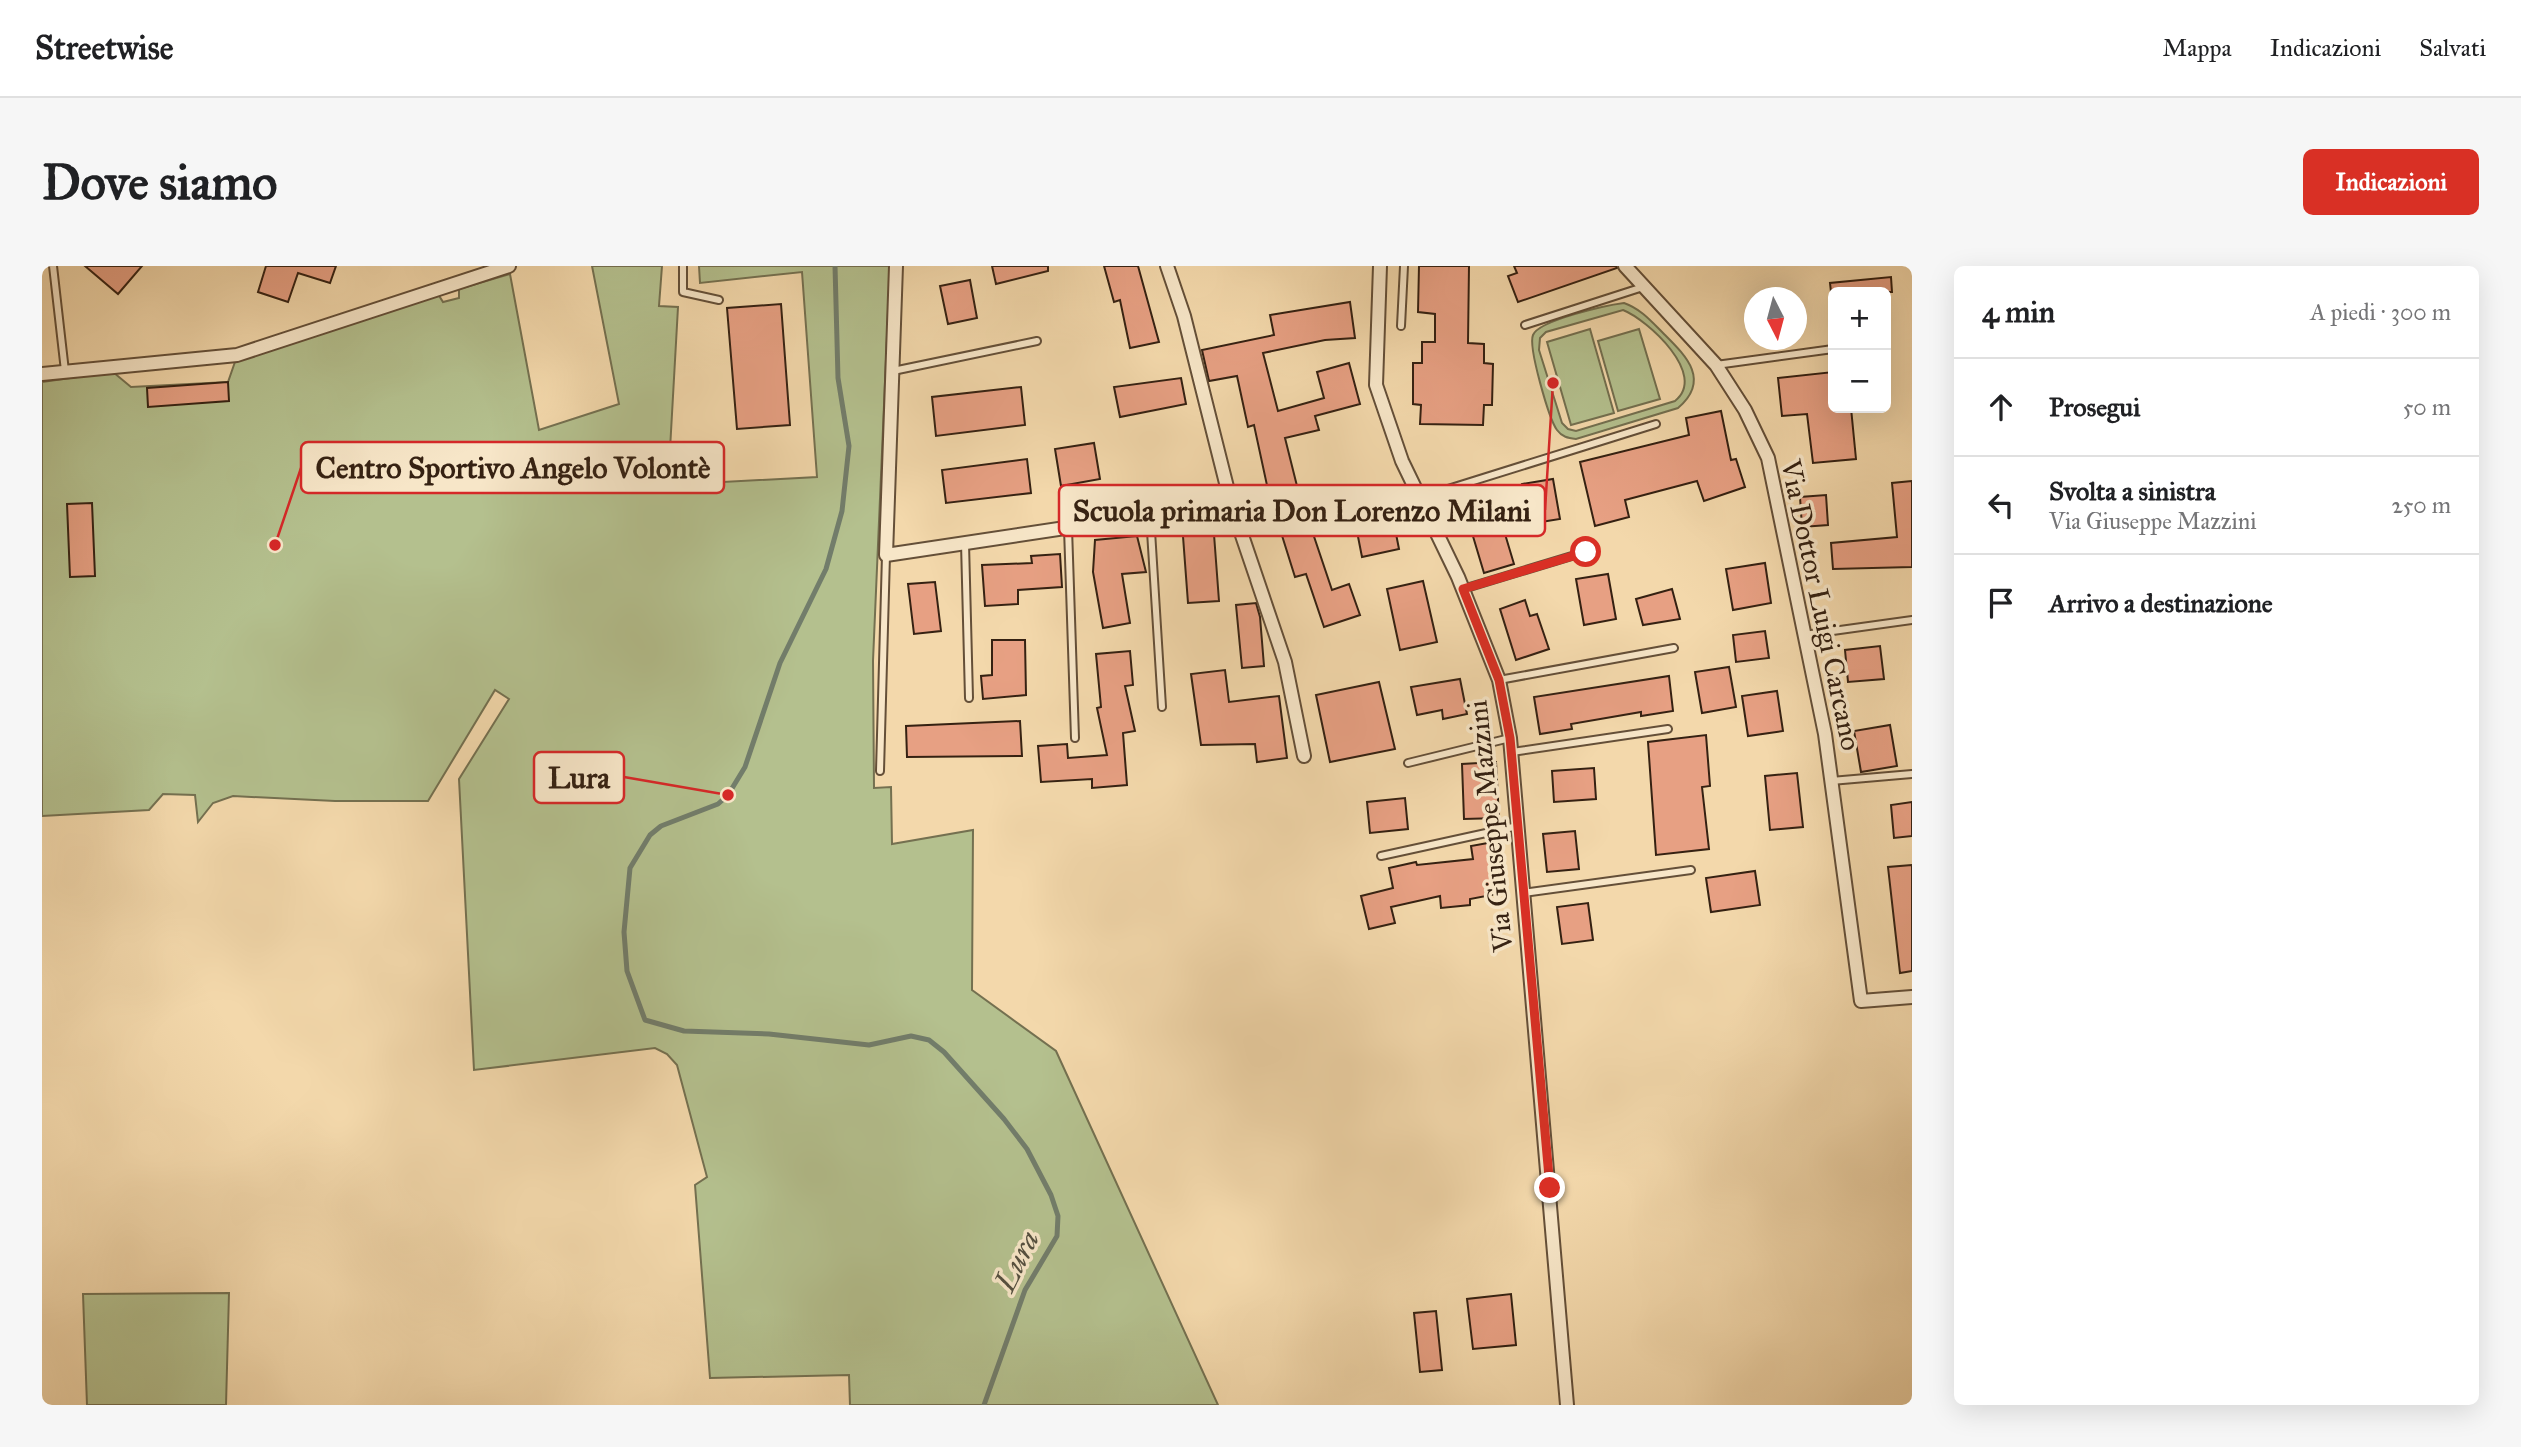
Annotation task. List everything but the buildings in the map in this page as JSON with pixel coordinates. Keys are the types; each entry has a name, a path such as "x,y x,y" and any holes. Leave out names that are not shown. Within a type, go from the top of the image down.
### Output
{"street":[{"path":"42,374 237,355 509,266"},
{"path":"896,266 886,555 1231,503"},
{"path":"1167,266 1184,316 1231,503 1285,662 1304,756"},
{"name":"Via Giuseppe Mazzini","path":"1380,266 1376,385 1402,461 1463,589 1499,680 1510,738 1567,1405"},
{"name":"Via Dottor Luigi Carcano","path":"1625,266 1716,365 1745,410 1768,458 1831,781 1861,1001 1912,997"}],"lane":[{"path":"53,266 65,371"},
{"path":"684,266 683,292 719,300"},
{"path":"1401,326 1404,266"},
{"path":"1525,325 1643,287"},
{"path":"891,371 1037,341"},
{"path":"1716,365 1828,350"},
{"path":"1419,498 1656,424"},
{"path":"1150,515 1162,708"},
{"path":"1068,528 1075,738"},
{"path":"965,543 969,698"},
{"path":"1463,589 1586,552"},
{"path":"880,771 886,555"},
{"path":"1804,635 1912,620"},
{"path":"1499,680 1674,648"},
{"path":"1512,752 1668,729"},
{"path":"1408,763 1510,738"},
{"path":"1831,781 1912,774"},
{"path":"1381,856 1518,826"},
{"path":"1523,893 1691,870"}],"green space":[{"path":"592,266 662,266 659,306 678,307 668,485 817,477 802,272 700,283 699,266 890,266 873,661 874,788 891,787 892,844 973,830 972,990 1056,1051 1218,1405 850,1405 849,1375 710,1378 695,1185 707,1177 677,1065 667,1054 655,1048 474,1070 459,779 509,699 495,690 428,801 335,801 233,796 213,803 198,822 195,795 163,794 149,810 42,816 42,382 113,372 131,387 228,382 236,359 438,294 443,302 459,298 459,289 510,274 539,430 619,404"},
{"path":"1624,303 1650,320 1687,360 1694,378 1693,388 1678,408 1576,439 1565,437 1553,423 1545,398 1536,367 1533,335 1538,329 1560,319","holes":["1623,310 1634,316 1671,349 1680,363 1684,377 1683,390 1675,401 1576,431 1568,429 1562,423 1539,350 1540,338 1546,332"]},
{"path":"1590,329 1614,413 1571,425 1547,342"},
{"path":"1639,329 1660,399 1618,411 1598,341"},
{"path":"229,1293 226,1405 87,1405 83,1294"}],"waterway":[{"name":"Lura","path":"835,266 838,378 849,446 842,511 826,569 780,663 745,767 728,795 718,804 661,826 650,835 630,868 624,932 627,971 645,1020 684,1031 769,1034 869,1045 911,1036 929,1040 944,1052 1004,1119 1027,1149 1051,1195 1058,1216 1057,1236 1025,1290 984,1405"}],"place":[{"name":"Scuola primaria Don Lorenzo Milani","path":"1553,383"},
{"name":"Centro Sportivo Angelo Volontè","path":"275,545"},
{"name":"Lura","path":"728,795"}],"route":[{"path":"1550,1188 1510,738 1499,680 1463,589 1586,552"}]}
